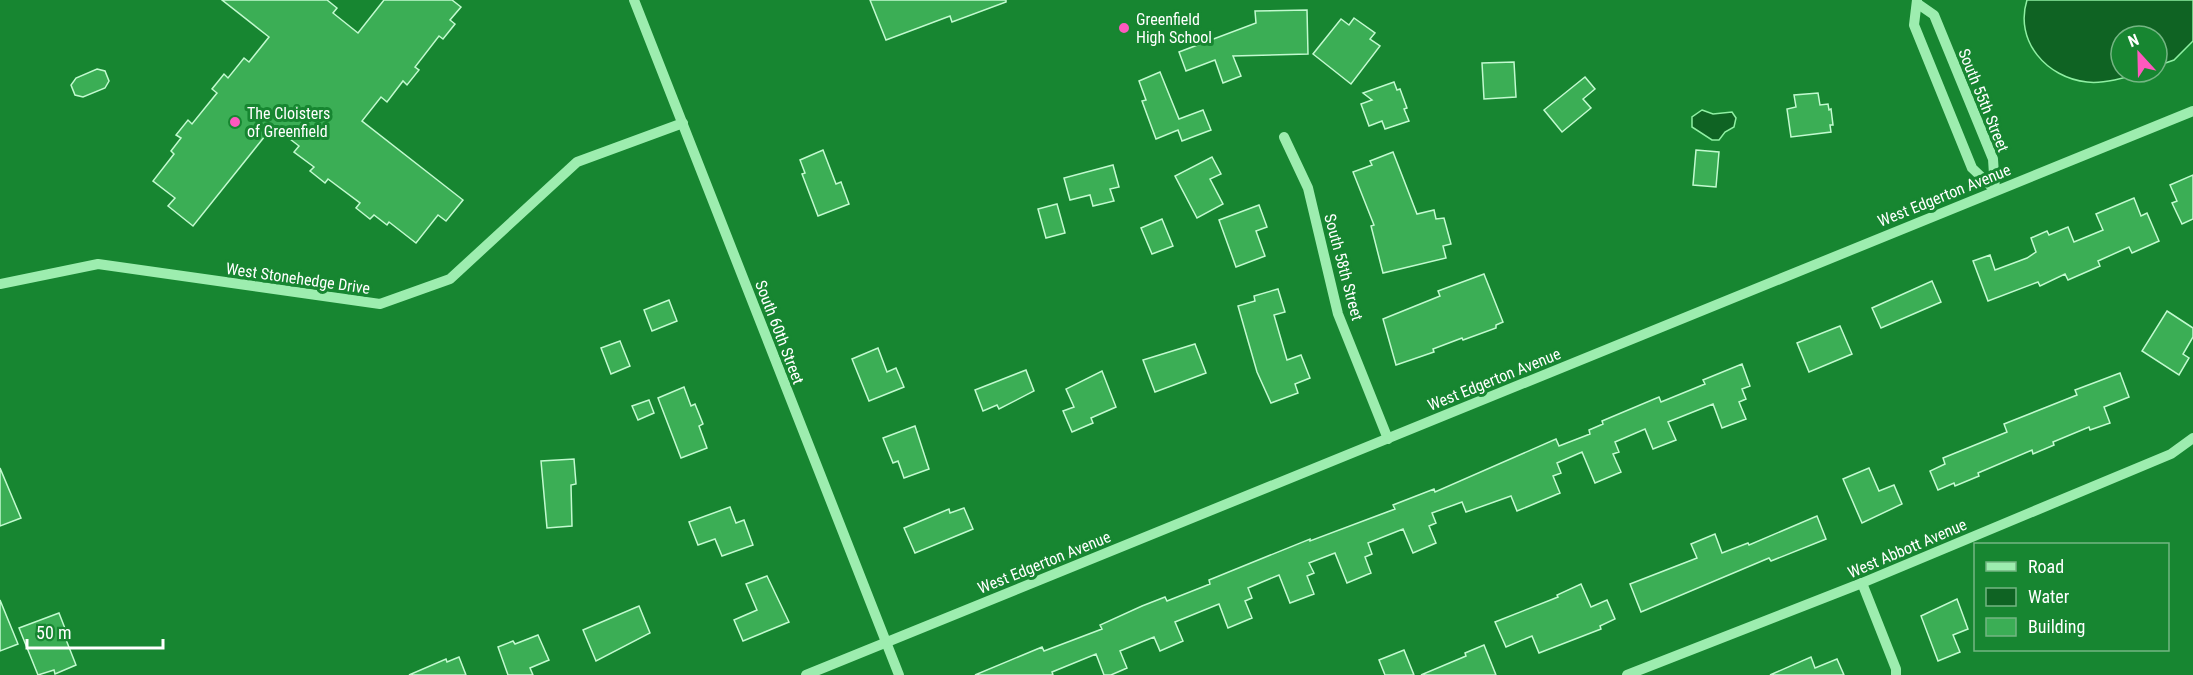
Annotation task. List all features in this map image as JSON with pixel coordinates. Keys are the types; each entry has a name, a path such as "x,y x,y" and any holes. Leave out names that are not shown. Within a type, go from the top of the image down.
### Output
{"street":[{"name":"South 60th Street","path":"634,0 898,675"},
{"name":"South 55th Street","path":"1917,2 1934,15 1939,27 1993,159 1995,190 1972,168 1914,25 1917,2"},
{"name":"West Edgerton Avenue","path":"806,675 2193,111"},
{"name":"West Stonehedge Drive","path":"0,284 98,264 380,304 450,279 577,162 682,123"},
{"name":"South 58th Street","path":"1284,137 1308,189 1338,314 1388,439"},
{"name":"West Abbott Avenue","path":"1627,675 1862,583 2171,454 2193,438"},
{"path":"1862,583 1896,669 1896,675"}],"water":[{"path":"2027,0 2193,0 2193,41 2174,60 2169,62 2169,24 2109,24 2109,80 2087,82 2059,73 2037,55 2025,30 2024,15"},
{"path":"1702,110 1713,114 1732,112 1736,118 1734,127 1725,132 1719,140 1712,140 1692,127 1692,117"}],"building":[{"name":"The Cloisters of Greenfield","path":"222,0 327,0 337,8 333,13 358,33 384,0 452,0 461,7 450,20 455,24 443,39 439,36 415,67 419,70 407,85 403,81 387,102 381,97 362,121 463,200 446,221 438,215 416,243 389,222 387,225 374,215 370,219 356,208 360,203 328,179 325,183 310,171 314,167 294,152 299,146 273,126 193,226 168,206 175,198 153,181 174,154 171,151 181,138 176,135 188,120 192,124 217,93 212,89 224,74 228,78 244,58 249,62 269,37"},
{"path":"870,0 1006,0 1006,2 952,22 950,16 886,40"},
{"path":"1307,10 1308,54 1233,56 1241,76 1223,83 1215,60 1186,71 1179,52 1256,23 1255,11"},
{"path":"1354,18 1375,33 1370,39 1380,46 1351,84 1313,54 1341,19 1349,25"},
{"path":"1514,62 1516,97 1484,99 1482,63"},
{"path":"97,69 105,71 109,81 105,88 83,97 75,95 71,85 76,78"},
{"path":"1160,72 1179,119 1203,110 1211,130 1182,141 1178,130 1156,139 1142,101 1146,100 1139,81"},
{"path":"1585,77 1595,89 1583,99 1591,108 1562,132 1544,110"},
{"path":"1394,82 1397,90 1400,89 1409,121 1385,129 1382,121 1369,126 1361,104 1372,100 1363,93"},
{"path":"1818,93 1820,105 1828,104 1829,110 1831,109 1833,125 1830,125 1831,132 1791,137 1787,109 1796,107 1794,95"},
{"path":"823,150 836,184 841,182 849,204 818,216 802,174 805,173 800,160"},
{"path":"1696,150 1719,152 1716,187 1693,185"},
{"path":"1393,152 1417,214 1434,210 1436,219 1444,218 1451,244 1443,246 1446,258 1383,273 1371,226 1374,225 1353,172 1372,165 1370,161"},
{"path":"1212,157 1221,174 1210,179 1223,204 1197,218 1175,176"},
{"path":"1113,165 1119,187 1110,189 1114,201 1093,206 1090,195 1070,200 1064,178"},
{"path":"2193,175 2193,219 2182,224 2172,203 2177,201 2170,185"},
{"path":"2134,198 2141,216 2147,213 2159,241 2132,253 2129,247 2098,261 2100,266 2068,280 2065,274 2040,286 2038,282 1988,301 1973,261 1990,255 1995,270 2027,258 2036,252 2031,238 2047,231 2049,235 2068,227 2074,242 2103,230 2096,214"},
{"path":"1057,204 1065,233 1046,238 1038,209"},
{"path":"1259,205 1267,227 1256,231 1265,256 1236,267 1219,220"},
{"path":"1162,219 1173,246 1152,254 1141,228"},
{"path":"1484,274 1503,322 1496,325 1496,328 1463,340 1462,338 1433,349 1434,352 1396,365 1383,319 1440,296 1438,291"},
{"path":"1932,281 1941,302 1881,328 1872,308"},
{"path":"1278,289 1285,312 1274,315 1287,360 1301,355 1310,378 1295,384 1298,393 1271,403 1257,372 1238,306 1255,301 1254,296"},
{"path":"669,300 677,321 652,331 644,310"},
{"path":"2167,311 2193,328 2193,337 2183,354 2189,358 2179,375 2142,351"},
{"path":"1840,326 1852,354 1809,372 1797,343"},
{"path":"620,341 630,366 611,374 601,348"},
{"path":"1195,344 1206,373 1155,392 1143,360"},
{"path":"878,348 887,372 896,368 904,387 869,401 852,359"},
{"path":"1742,364 1750,386 1742,389 1746,399 1739,402 1746,419 1722,428 1713,404 1668,422 1676,440 1653,449 1645,429 1615,442 1619,452 1613,454 1621,472 1595,483 1582,452 1557,463 1561,473 1553,476 1560,493 1517,511 1511,496 1466,512 1462,502 1432,513 1436,523 1429,526 1436,543 1413,553 1403,529 1368,543 1372,554 1365,557 1371,573 1347,583 1335,553 1309,563 1314,573 1307,576 1314,594 1290,603 1279,575 1248,588 1252,598 1245,601 1252,618 1228,628 1219,604 1175,622 1183,641 1160,651 1154,637 1120,651 1127,668 1111,675 1104,675 1096,654 1052,672 1053,675 975,675 1042,647 1044,651 1102,629 1100,625 1142,606 1165,597 1167,601 1210,584 1209,580 1310,539 1310,541 1395,509 1393,505 1434,489 1435,492 1556,439 1559,446 1590,434 1589,430 1603,424 1602,421 1659,397 1661,402 1705,384 1703,380"},
{"path":"1026,370 1034,391 999,409 997,405 983,411 975,390"},
{"path":"1102,371 1116,407 1091,418 1093,423 1072,432 1063,411 1074,407 1066,389"},
{"path":"2120,373 2129,397 2104,407 2110,423 2090,430 2089,427 2053,442 2054,445 2033,454 2032,450 1978,473 1979,476 1938,490 1930,471 1945,464 1943,458 2007,432 2004,424 2077,395 2075,390"},
{"path":"684,387 691,406 695,404 703,424 699,426 707,448 681,458 658,398"},
{"path":"649,400 654,413 638,420 632,406"},
{"path":"915,426 929,469 904,478 898,461 893,463 883,438"},
{"path":"574,459 576,484 571,485 572,526 547,528 541,461"},
{"path":"0,468 21,518 0,526"},
{"path":"1869,468 1879,491 1894,485 1902,504 1862,523 1843,479"},
{"path":"730,507 736,523 744,520 753,545 722,556 715,539 698,545 689,522"},
{"path":"964,508 973,529 915,553 904,528 949,509 950,513"},
{"path":"1817,516 1826,539 1771,561 1769,558 1641,612 1630,584 1697,558 1691,544 1715,534 1722,553 1748,543 1749,545"},
{"path":"767,576 789,622 743,641 734,620 757,610 746,584"},
{"path":"1581,584 1591,607 1607,600 1615,619 1600,626 1601,629 1539,653 1532,636 1506,647 1495,622 1558,597 1557,595"},
{"path":"1957,599 1968,629 1953,635 1960,652 1938,661 1921,616"},
{"path":"0,600 18,644 0,651"},
{"path":"639,606 650,633 596,661 583,630"},
{"path":"59,613 66,631 63,632 76,665 55,674 54,670 38,675 19,628"},
{"path":"538,635 549,660 530,668 533,675 508,675 498,647 513,641 515,644"},
{"path":"1484,645 1496,675 1421,675 1466,656 1465,653"},
{"path":"1404,650 1414,675 1385,675 1379,660"},
{"path":"459,657 466,675 409,675 446,659 447,662"},
{"path":"1811,657 1815,668 1837,659 1844,675 1770,675"}],"place":[{"name":"Greenfield High School","path":"1124,28"},
{"name":"The Cloisters of Greenfield","path":"235,122"}]}
